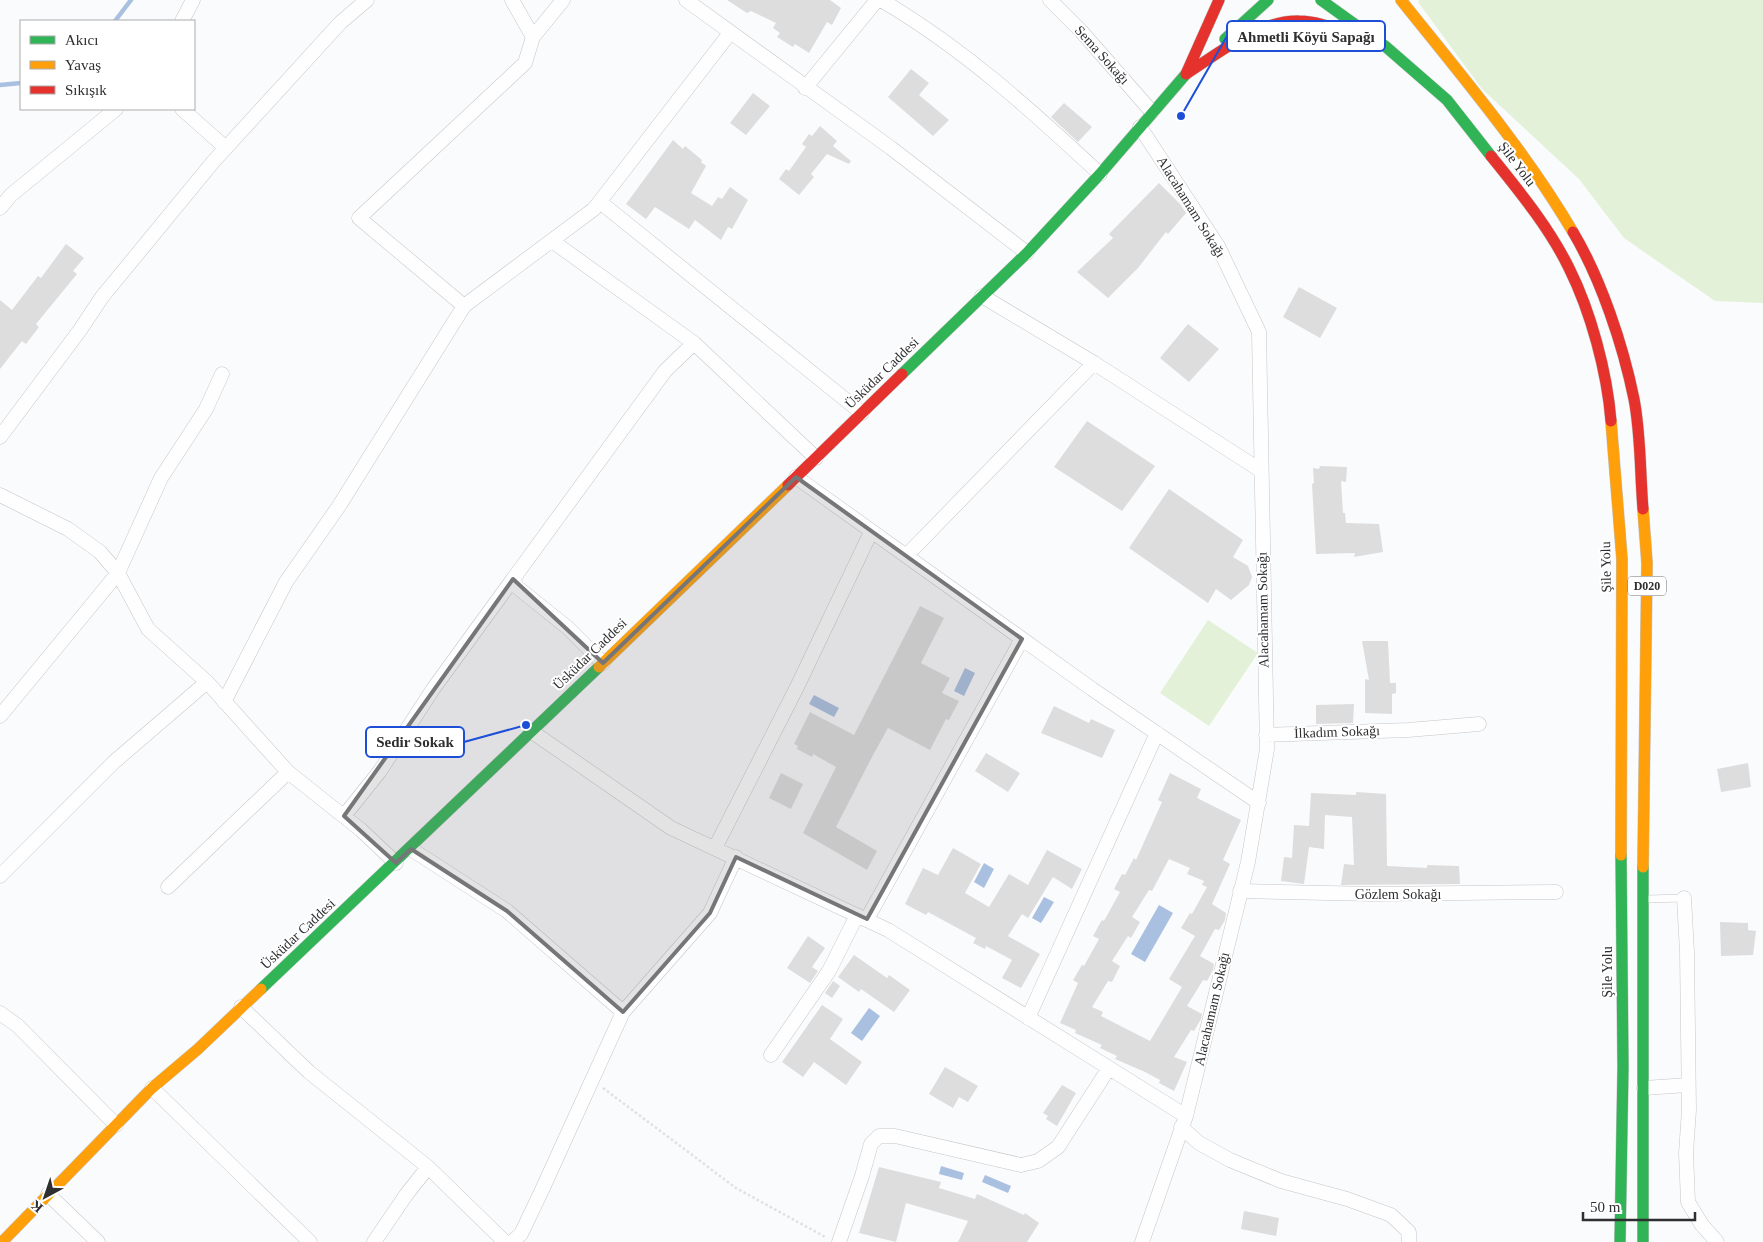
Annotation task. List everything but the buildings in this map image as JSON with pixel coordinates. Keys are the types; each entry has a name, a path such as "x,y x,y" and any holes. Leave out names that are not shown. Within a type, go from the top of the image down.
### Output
{"main road":[{"path":"1186,74 1205,0"},
{"name":"Üsküdar Caddesi","path":"1186,74 1219,0"},
{"name":"Üsküdar Caddesi","path":"2,1242 152,1088 411,849 1026,253 1100,174 1186,74 1268,0"},
{"name":"Şile Yolu","path":"1320,0 1386,46 1447,100 1530,207 1569,268 1595,336 1610,407 1622,559 1620,1242"},
{"name":"Şile Yolu","path":"1401,0 1484,104 1560,210 1588,257 1609,310 1634,400 1648,563 1642,900 1643,1242"},
{"path":"1186,74 1239,41 1262,30 1297,21 1317,24 1386,46"}],"street":[{"path":"183,20 193,0"},
{"path":"0,437 80,330 102,297 226,148 341,22 366,0"},
{"path":"512,0 533,37"},
{"path":"464,306 358,218 525,63 533,37 563,0"},
{"path":"686,0 805,88 892,148 1026,253"},
{"path":"805,88 878,0"},
{"path":"881,0 926,27 966,56 1008,90 1100,174"},
{"name":"Sema Sokağı","path":"1050,0 1081,31 1152,112"},
{"path":"224,702 286,582 339,506 464,306 594,209 730,33"},
{"path":"0,208 11,195 115,110"},
{"path":"183,110 226,148"},
{"name":"Alacahamam Sokağı","path":"1140,127 1218,246 1258,332 1267,749 1259,803 1240,891 1184,1122 1142,1242"},
{"path":"600,202 862,413"},
{"path":"552,241 694,344 816,458"},
{"path":"982,296 1094,363 1260,470"},
{"path":"344,816 380,770 433,688 665,371 694,344"},
{"path":"907,555 1094,363"},
{"path":"0,716 118,573 160,478 206,409 222,374"},
{"path":"796,477 1022,639 1259,803"},
{"path":"0,495 68,529 100,552 118,573 148,629 207,682 288,772 344,816 396,863"},
{"path":"715,848 797,687 871,532"},
{"path":"513,579 517,587 568,628 603,663"},
{"path":"772,1055 829,971 862,917 1022,639"},
{"path":"0,876 114,762 207,682"},
{"name":"İlkadım Sokağı","path":"1266,735 1408,730 1479,724"},
{"path":"531,731 671,828 888,930 1109,1068 1184,1122 1200,1143 1230,1160 1280,1182 1348,1199 1392,1215 1409,1232 1408,1242"},
{"path":"1028,1018 1157,733"},
{"path":"168,887 288,772"},
{"path":"411,849 507,911 623,1012"},
{"path":"512,1242 520,1234 623,1012 710,913 736,858"},
{"name":"Gözlem Sokağı","path":"1240,891 1373,894 1556,892"},
{"path":"1684,898 1687,952 1688,1085 1686,1153 1688,1202 1702,1225 1717,1242"},
{"path":"241,1007 309,1072 428,1167 505,1242"},
{"path":"0,1013 18,1026 116,1125"},
{"path":"834,1240 862,1176 871,1144 879,1136 895,1136 1021,1164 1038,1161 1058,1147 1109,1068"},
{"path":"1644,1088 1688,1085"},
{"path":"152,1088 310,1242"},
{"path":"374,1242 406,1194 428,1167"},
{"path":"48,1194 98,1242"}],"lane":[{"path":"1642,900 1684,898"}],"path":[{"path":"592,1079 736,1188 834,1240"}],"highlighted area":[{"path":"796,477 1022,639 867,919 736,857 710,913 623,1012 507,911 411,849 396,863 344,816 513,579 603,663"}],"green space":[{"path":"1419,0 1763,0 1763,303 1715,301 1624,238 1579,179 1482,89 1418,2"},
{"path":"1208,620 1258,653 1209,726 1160,693"}],"water":[{"path":"965,668 975,673 964,696 954,691"},
{"path":"814,695 839,708 834,717 809,704"},
{"path":"984,863 994,869 984,888 974,882"},
{"path":"1044,897 1054,902 1041,923 1032,918"},
{"path":"1159,905 1173,913 1145,962 1131,954"},
{"path":"869,1008 880,1016 862,1041 851,1033"},
{"path":"941,1166 964,1173 962,1180 939,1174"},
{"path":"985,1175 1011,1186 1008,1193 982,1182"}],"waterway":[{"path":"116,20 131,0"},
{"path":"0,85 20,83"}],"traffic: fast":[{"path":"1225,39 1268,0"},
{"path":"1321,0 1385,46 1447,100 1491,156"},
{"path":"902,374 1027,253 1100,174 1186,74"},
{"path":"261,989 599,667"},
{"path":"1620,1242 1623,1067 1621,855"},
{"path":"1643,867 1643,1242"}],"traffic: slow":[{"path":"1401,0 1513,142 1573,232"},
{"path":"1611,421 1622,559 1621,855"},
{"path":"599,667 788,485"},
{"path":"1643,509 1647,563 1643,867"},
{"path":"2,1242 152,1088 198,1049 261,989"}],"traffic: jam":[{"path":"1186,74 1219,0"},
{"path":"1186,74 1240,39 1269,26 1284,22 1307,21 1362,38"},
{"path":"1491,156 1543,224 1561,253 1577,285 1597,343 1606,383 1611,421"},
{"path":"1573,232 1602,291 1624,357 1638,426 1643,509"},
{"path":"788,485 902,374"}],"place":[{"name":"Ahmetli Köyü Sapağı","path":"1181,116"},
{"name":"Sedir Sokak","path":"526,725"}]}
